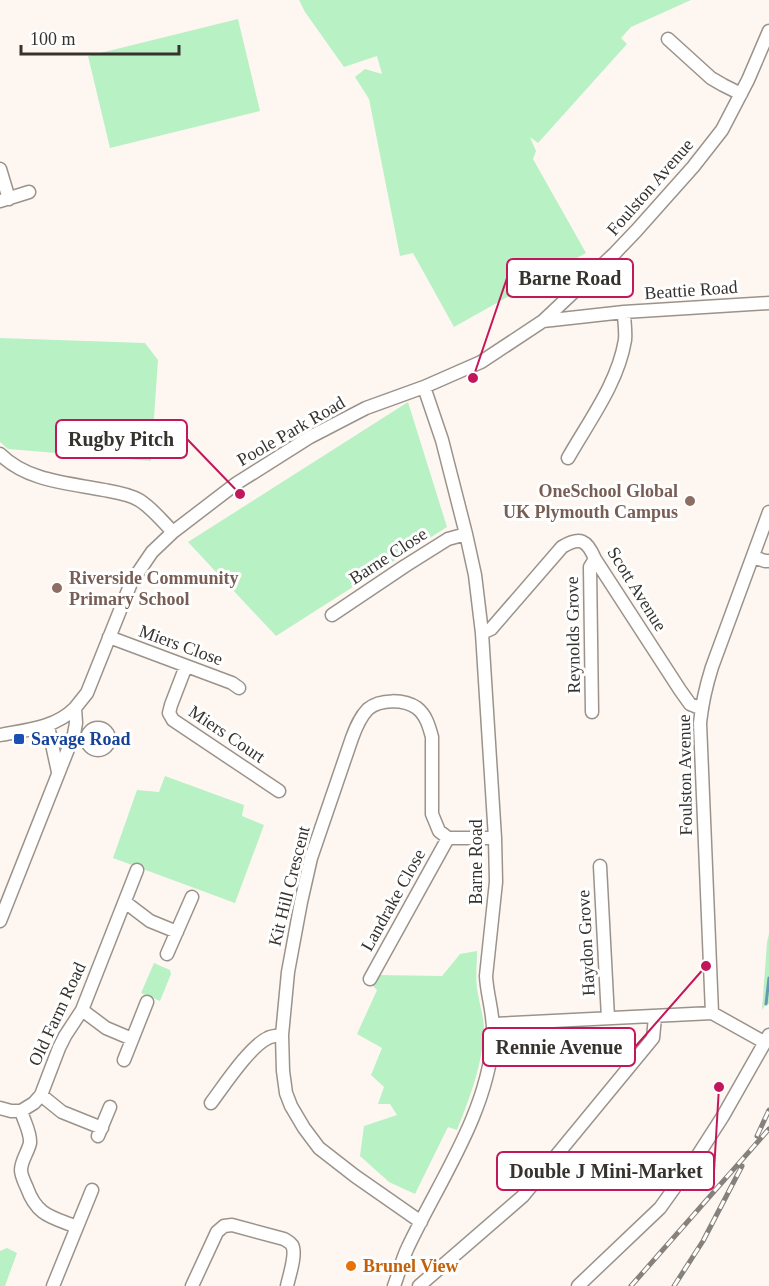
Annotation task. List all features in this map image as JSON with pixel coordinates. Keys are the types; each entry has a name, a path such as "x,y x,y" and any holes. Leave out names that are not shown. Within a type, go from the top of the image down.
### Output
{"street":[{"name":"Foulston Avenue","path":"424,387 482,362 543,321 615,253 693,167 722,130 769,31"},
{"path":"668,39 711,78 741,94"},
{"path":"0,170 4,200 29,192"},
{"name":"Beattie Road","path":"543,321 624,312 769,303"},
{"path":"568,458 607,392 619,364 626,338 624,312"},
{"name":"Poole Park Road","path":"48,726 75,708 87,693 131,583 152,552 173,532 237,483 310,437 366,408 424,387"},
{"name":"Barne Road","path":"394,1286 407,1249 464,1139 486,1081 494,1024 486,990 486,976 496,882 495,838 482,633 476,575 442,440 424,387"},
{"path":"0,454 15,467 31,474 138,499 173,532"},
{"name":"Foulston Avenue","path":"712,1013 700,723 704,693 712,667 769,512"},
{"name":"Barne Close","path":"332,615 448,539 466,534"},
{"name":"Scott Avenue","path":"482,633 491,629 562,547 572,541 582,541 590,547 595,559 680,690 690,704 702,709"},
{"path":"753,557 769,561"},
{"name":"Reynolds Grove","path":"592,712 590,567 595,559"},
{"name":"Miers Close","path":"109,637 232,683 239,688"},
{"name":"Miers Court","path":"186,666 169,713 173,720 279,791"},
{"name":"Kit Hill Crescent","path":"421,1222 319,1148 291,1106 283,1071 282,1035 289,964 311,858 358,721 376,704 387,702 408,704 417,708 425,717 432,737 432,814 439,831 448,838"},
{"path":"0,921 58,772 66,758 76,723 75,708"},
{"path":"0,735 48,726 58,772"},
{"path":"66,758 88,744"},
{"path":"448,838 495,838"},
{"name":"Landrake Close","path":"370,979 448,838"},
{"name":"Haydon Grove","path":"600,866 608,1018"},
{"name":"Old Farm Road","path":"21,1111 34,1103 40,1095 59,1048 82,1010 137,870"},
{"path":"167,954 192,897"},
{"path":"125,902 150,921 177,932"},
{"path":"124,1060 147,1002"},
{"path":"82,1010 106,1028 132,1039"},
{"path":"494,1024 712,1013 766,1039 723,1116 660,1208 578,1286"},
{"path":"419,1286 523,1196 652,1038 655,1017"},
{"path":"211,1103 214,1088 258,1045 268,1037 282,1035"},
{"path":"40,1095 62,1112 100,1132 110,1107"},
{"path":"0,1108 21,1111 30,1144 21,1170 30,1198 45,1214 77,1227"},
{"path":"53,1286 92,1190"},
{"path":"192,1286 217,1232 224,1226 232,1225 284,1239 290,1243 293,1258 287,1286"}],"green space":[{"path":"299,0 691,0 631,27 621,38 627,44 538,143 530,137 536,151 533,159 586,253 454,327 413,253 400,256 369,99 355,77 365,69 382,74 377,56 344,67"},
{"path":"238,19 260,111 110,148 88,56"},
{"path":"0,338 145,343 158,360 151,461 8,449 0,442"},
{"path":"408,402 447,527 276,636 188,542"},
{"path":"165,776 244,805 242,816 264,825 235,903 113,858 137,790 159,792"},
{"path":"769,934 769,1004 766,1004 762,1010 767,942"},
{"path":"477,951 477,983 484,1030 478,1068 457,1130 448,1127 415,1194 389,1182 360,1156 364,1126 397,1115 390,1104 378,1104 384,1087 371,1075 382,1048 357,1034 377,990 372,985 378,975 442,976 460,954"},
{"path":"154,963 170,970 171,974 160,1001 141,993"},
{"path":"7,1248 17,1253 5,1286 0,1286 0,1251"}],"waterway":[{"path":"766,1004 769,978"}],"railway":[{"path":"757,1136 769,1110"},
{"path":"631,1286 769,1129"},
{"path":"674,1286 703,1241 742,1166"}],"place":[{"name":"Barne Road","path":"473,378"},
{"name":"Rugby Pitch","path":"240,494"},
{"name":"OneSchool Global UK Plymouth Campus","path":"690,501"},
{"name":"Riverside Community Primary School","path":"57,588"},
{"name":"Savage Road","path":"19,739"},
{"name":"Rennie Avenue","path":"706,966"},
{"name":"Double J Mini-Market","path":"719,1087"},
{"name":"Brunel View","path":"351,1266"}]}
